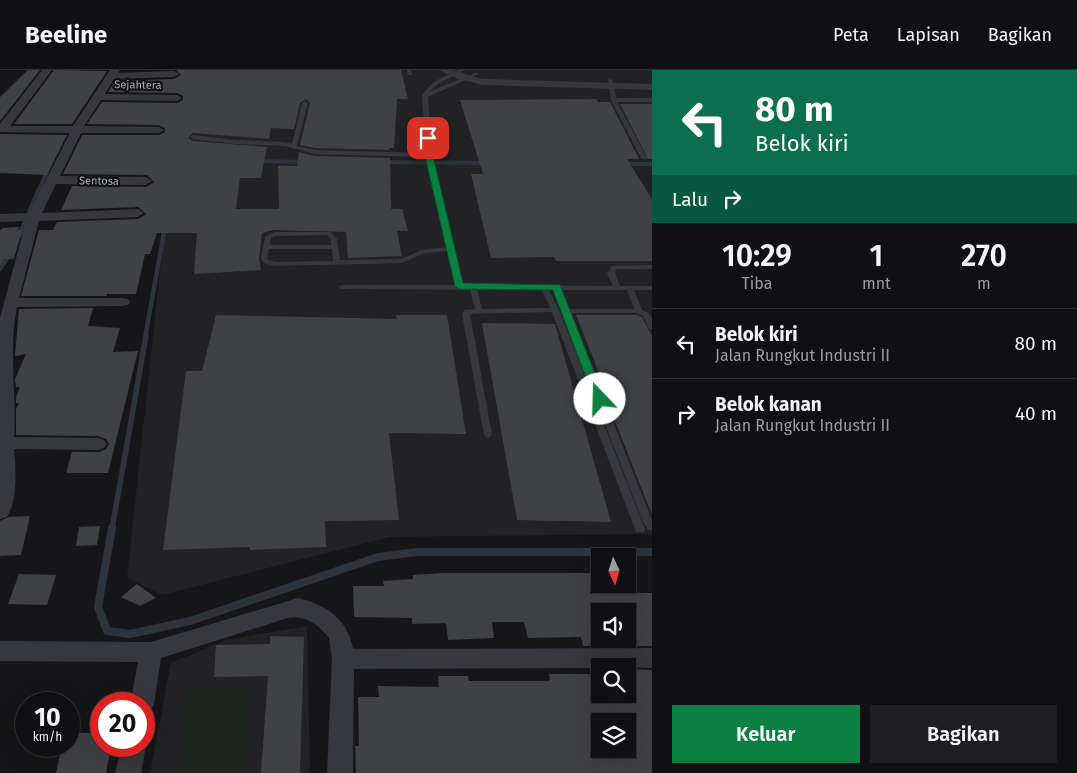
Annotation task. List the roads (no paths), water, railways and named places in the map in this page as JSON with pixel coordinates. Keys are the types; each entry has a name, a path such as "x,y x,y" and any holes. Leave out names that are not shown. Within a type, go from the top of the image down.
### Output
{"street":[{"path":"1,129 48,70"},
{"path":"91,87 109,72 174,74"},
{"path":"0,512 6,489 6,467 2,443 6,413 3,364 7,306 16,280 30,217 52,180 69,126 98,96 109,72"},
{"path":"461,73 502,83 610,83 652,80"},
{"path":"610,83 652,87"},
{"name":"Sejahtera","path":"98,96 177,98"},
{"path":"1,129 69,126 159,130"},
{"name":"Sentosa","path":"52,180 146,181"},
{"path":"0,218 138,212"},
{"path":"0,281 16,280"},
{"path":"7,306 123,302"},
{"path":"2,443 98,444"},
{"path":"0,651 151,652 230,626 298,607 312,610 336,629 340,636 343,659 340,773"},
{"path":"144,692 151,652"},
{"path":"343,659 652,658"},
{"path":"128,773 132,757"}],"lane":[{"path":"426,96 461,73"},
{"path":"459,286 430,158 426,96 427,90 434,85 461,73"},
{"path":"610,83 614,100 644,158"},
{"path":"614,100 652,100"},
{"path":"294,147 305,103"},
{"path":"193,137 234,142 278,143 316,152 430,158"},
{"path":"337,263 333,236 326,233 271,234 268,237 265,261 271,264 337,263 402,261 424,251 450,249"},
{"path":"266,247 335,247"},
{"path":"617,287 611,273 614,267 652,267"},
{"path":"473,286 478,310"},
{"path":"342,287 617,287 650,288 652,296"},
{"path":"556,287 648,522 652,527"},
{"path":"545,288 640,529"},
{"path":"629,288 639,311"},
{"path":"488,435 467,312 478,310 555,310"},
{"path":"565,311 639,311 646,315 652,327"}],"waterway":[{"path":"259,161 304,162"},
{"path":"384,162 487,163"},
{"path":"624,164 652,164"},
{"path":"40,188 48,169"},
{"path":"19,236 40,187"},
{"path":"145,338 165,227"},
{"path":"0,269 10,253"},
{"path":"112,529 146,336"},
{"path":"112,528 98,607 107,631 130,634 190,621 378,557 417,552 652,552"}]}
